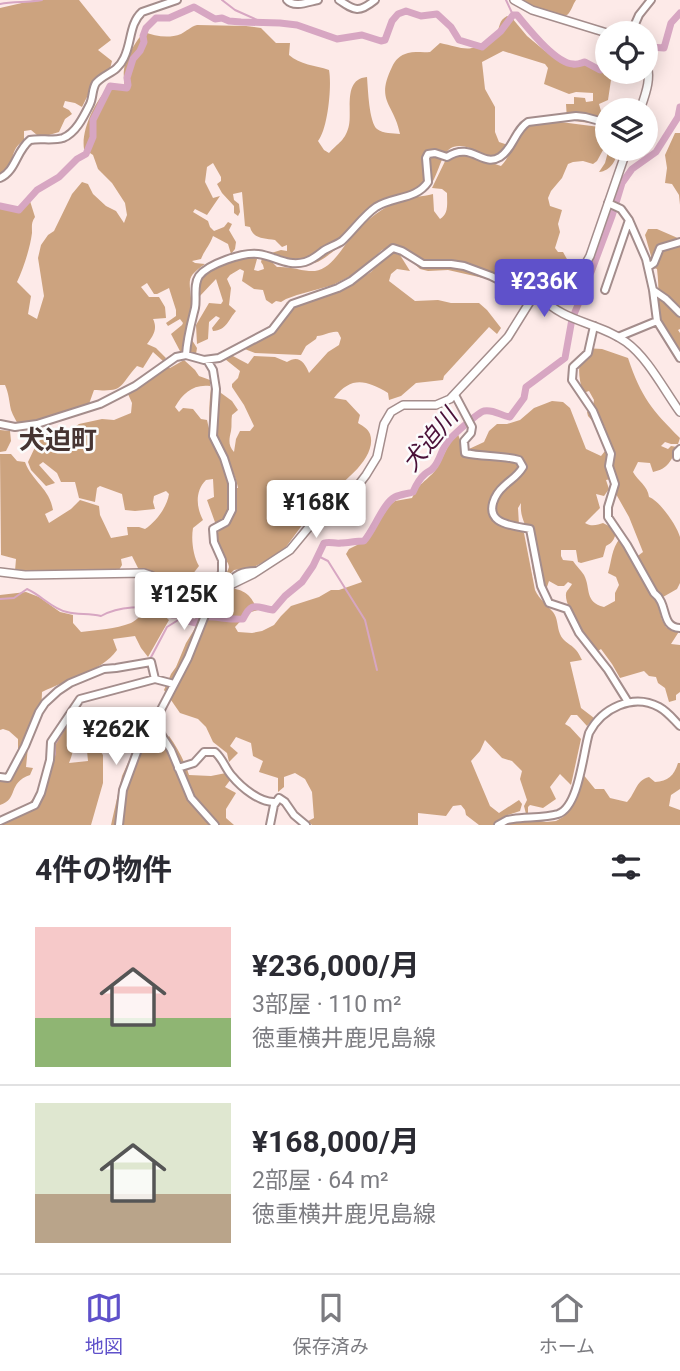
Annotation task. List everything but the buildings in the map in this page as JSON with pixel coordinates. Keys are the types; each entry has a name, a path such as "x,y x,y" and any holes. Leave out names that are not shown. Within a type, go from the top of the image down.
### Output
{"main road":[{"path":"514,0 532,10 595,29"},
{"path":"0,572 25,575 144,573 175,589 199,595 219,592 290,550 318,517 346,500 372,466 377,457 383,424 391,412 403,405 440,405 447,401 508,337 528,303 581,272 590,256 623,161"},
{"path":"539,295 568,317 628,343 641,356 680,412"}],"street":[{"path":"0,178 7,175 21,149 30,141 61,139 76,128 93,99 97,82 115,70 125,56 133,24 138,16 142,12 177,0"},
{"path":"286,0 298,5 318,0"},
{"path":"339,0 359,10 375,0"},
{"path":"636,21 651,0"},
{"path":"186,355 195,308 196,284 199,276 212,267 247,254 258,254 290,264 305,262 342,241 379,205 420,192 428,182 428,154 447,157 464,151 487,159 497,159 528,122 576,116 595,120"},
{"path":"608,203 626,213 629,219 648,267 657,321 680,358"},
{"path":"605,289 629,219"},
{"path":"648,267 654,262 660,248 680,242"},
{"path":"0,424 15,427 37,424 100,404 135,386 176,357 186,355 207,360 219,358 272,330 292,304 351,281 393,248 423,264 464,266 491,276 503,282 528,303"},
{"path":"653,290 680,313"},
{"path":"618,337 657,321"},
{"path":"594,326 588,353 573,367 571,374 572,380 593,411 611,454 609,466 615,484 608,517 660,599 668,623 672,627 680,628"},
{"path":"119,825 123,790 140,744 188,658 208,608 216,602 219,592 222,560 214,542 214,529 226,522 232,510 232,483 213,436 216,390 207,360"},
{"path":"455,395 471,427 471,433 464,441 465,453 519,460 523,467 518,476 503,487 493,502 495,517 499,522 530,529 541,586 549,603 567,609 579,634 608,670 628,702"},
{"path":"677,457 680,449"},
{"path":"187,593 200,607 208,608"},
{"path":"0,777 8,778 25,746 38,712 58,691 70,683 104,669 151,662 155,679"},
{"path":"0,821 35,805 50,760 51,742 80,699 155,679 174,684"},
{"path":"498,825 507,820 555,815 566,809 575,794 586,744 594,724 614,706 628,702 656,706 669,714 680,726"},
{"path":"154,723 171,750 191,798 215,825"},
{"path":"178,768 194,763 204,752 215,752 231,774 248,790 268,802 279,799 285,802 294,815 306,825"},
{"path":"270,825 275,802"}],"shaded area":[{"path":"35,0 79,0 111,40 98,50 112,61 110,69 97,77 82,107 65,101 63,107 72,114 65,119 59,132 37,135 31,130 24,131 24,140 0,177 0,8"},
{"path":"518,0 576,0 567,15 557,16"},
{"path":"504,18 512,18 527,36 545,51 575,63 595,66 595,84 610,84 608,98 595,98 595,124 567,120 566,104 574,104 574,97 585,98 586,102 593,101 593,93 569,94 544,84 548,68 545,64 503,51 482,62 485,89 495,107 495,132 499,142 508,145 505,158 493,162 464,146 453,147 445,155 429,188 365,216 344,233 339,240 342,244 340,246 314,263 293,262 279,265 265,255 287,251 287,245 282,247 275,240 256,236 250,227 245,226 242,192 233,194 234,200 239,204 238,216 234,213 234,206 217,184 221,177 213,163 207,167 205,182 213,198 220,196 207,215 195,209 193,212 208,221 214,231 228,222 232,224 229,230 236,242 231,254 228,244 213,236 201,259 192,261 205,264 190,278 191,306 185,329 199,356 181,353 171,334 182,325 180,319 168,326 166,323 176,316 169,288 154,294 147,283 141,287 149,297 159,297 165,307 166,318 153,319 155,329 147,344 156,348 166,358 163,361 153,352 143,368 137,366 120,387 94,390 89,404 20,428 11,410 5,385 0,385 0,208 15,211 30,201 35,217 28,251 17,282 31,296 28,314 37,319 44,296 38,258 41,245 54,231 72,194 82,182 88,184 93,194 106,206 116,211 124,223 127,215 125,203 112,183 98,169 93,155 84,149 84,141 90,116 104,93 109,87 119,90 124,88 127,60 144,32 171,36 197,25 246,26 261,28 276,43 290,43 289,55 293,58 329,70 328,107 318,141 329,153 348,130 350,96 354,83 359,79 367,77 374,125 385,133 400,134 385,95 387,79 396,60 408,53 430,52 440,43 464,48 481,45 495,35"},
{"path":"553,121 595,126 597,161 593,164 583,161 568,164 562,178 551,191 548,198 550,206 562,210 555,248 558,252 563,252 568,261 557,274 554,267 539,277 523,275 514,288 518,303 492,280 448,270 420,269 405,255 387,248 358,272 333,285 272,304 266,300 263,290 254,289 242,281 244,271 240,269 227,279 231,288 229,305 236,311 224,327 213,331 212,328 220,318 216,316 209,322 208,339 197,344 196,325 209,303 221,304 223,301 216,279 199,297 193,294 193,279 203,269 242,253 257,259 254,270 258,271 264,269 262,258 277,267 311,271 321,269 332,262 369,219 388,206 409,198 433,194 434,211 440,219 446,211 447,193 442,189 432,188 449,153 454,148 469,150 501,166 520,132 535,122"},
{"path":"675,133 680,133 680,205 679,195 672,184 665,183 665,155"},
{"path":"614,161 607,169 599,172 605,163"},
{"path":"648,229 657,229 680,239 680,360 664,337 661,327 657,269 649,263 651,256 645,235"},
{"path":"394,253 400,255 410,271 397,269 391,274 389,281 415,301 479,303 501,328 497,334 489,327 443,380 416,383 401,396 389,400 388,393 366,383 353,383 340,391 334,398 346,400 360,415 358,423 370,434 369,452 364,461 341,484 326,494 332,502 308,517 286,547 254,567 234,570 221,583 229,567 216,548 217,536 221,527 233,516 235,505 232,488 238,488 210,422 212,377 218,380 221,393 232,401 238,410 232,415 229,440 234,452 240,431 250,431 254,426 232,387 240,371 225,359 231,355 248,364 254,356 275,357 287,362 298,359 309,373 328,352 339,345 341,338 338,332 317,336 301,355 255,353 242,348 272,334 276,320 287,302 297,298 309,302 338,292 371,272 386,256"},
{"path":"585,348 602,349 628,358 648,402 680,438 678,444 665,442 661,446 668,449 671,446 677,447 666,466 653,472 650,463 638,462 633,472 649,497 663,509 678,532 680,583 677,589 663,597 652,588 635,558 643,552 611,479 606,480 609,489 604,496 596,494 600,508 585,523 603,523 613,528 616,533 606,546 603,557 581,563 578,562 576,550 561,550 561,556 563,560 573,561 584,575 593,602 604,607 615,601 619,585 616,577 608,573 613,551 620,538 651,595 657,601 666,627 680,630 671,644 680,645 680,692 676,695 676,700 669,702 665,688 658,683 656,677 649,676 644,671 620,678 601,649 595,653 566,600 566,594 572,584 568,582 564,586 558,586 549,581 544,596 533,573 521,503 518,508 519,525 509,524 488,509 499,523 524,533 535,590 555,614 561,637 576,650 582,660 570,662 581,708 594,718 587,726 577,715 571,715 565,724 581,739 571,785 560,774 550,787 556,799 543,808 530,805 526,814 524,806 527,800 520,779 522,771 512,761 502,758 485,740 471,761 490,806 499,813 519,800 522,804 520,811 505,816 493,825 479,825 466,815 461,805 453,806 446,816 418,813 418,825 312,825 308,821 314,818 312,792 305,779 295,773 284,777 284,787 278,792 278,778 259,772 263,761 253,756 251,743 236,737 230,746 238,753 229,762 227,753 213,742 206,727 198,719 180,713 164,690 186,643 197,625 218,607 223,594 232,588 248,595 258,610 248,613 235,627 238,632 252,633 274,625 291,606 331,590 362,582 346,554 349,549 357,545 390,505 395,501 412,498 434,472 458,434 469,449 484,442 489,431 497,424 520,420 534,408 552,401 563,402 570,408 586,449 601,456 605,451 605,426 596,429 588,416 587,412 593,406 594,400 589,391 583,393 580,381 579,370"},
{"path":"184,360 199,376 210,380 210,386 198,386 189,390 175,407 179,412 183,408 193,409 201,419 207,420 225,469 229,490 228,517 216,525 207,500 214,497 213,479 202,484 198,494 203,520 193,528 193,547 199,566 192,575 204,585 202,589 186,582 183,583 184,587 175,585 139,570 132,556 121,559 119,570 15,571 16,559 1,555 0,454 11,454 17,461 25,462 51,503 53,510 45,514 49,523 80,500 99,506 100,515 111,538 128,535 127,527 145,529 163,509 169,494 166,491 154,496 155,509 125,510 122,494 100,486 97,488 95,502 79,498 75,482 61,482 57,473 43,462 39,465 55,483 46,486 31,470 28,462 37,443 47,434 63,435 79,424 102,419 114,420 131,413 132,403 128,394 165,367 170,368"},
{"path":"0,430 10,431 11,441 6,451 0,452"},
{"path":"26,592 39,597 60,612 73,615 73,623 81,632 125,625 153,612 160,613 169,620 148,657 135,636 113,639 117,650 102,664 42,692 41,717 18,752 18,739 9,731 0,730 0,595"},
{"path":"67,720 73,742 69,763 88,761 87,751 90,748 98,748 103,755 103,783 91,825 0,825 0,820 25,808 38,793 57,732"},
{"path":"169,736 189,775 211,776 226,773 231,779 225,787 236,793 226,809 226,818 234,825 111,825 122,776 136,745 152,751 162,750 163,743"},
{"path":"28,747 26,767 33,768 30,775 18,782 9,799 0,805 0,781 12,777"},
{"path":"678,763 680,789 671,795 669,806 680,810 680,825 500,825 528,819 556,821 563,817 573,806 574,794 582,773 595,789 604,789 610,798 627,802 641,781 649,777 655,782 667,779"}],"waterway":[{"path":"0,4 42,0"},
{"path":"222,0 235,10 264,23"},
{"path":"506,0 513,15"},
{"path":"0,206 19,210 37,190 59,177 86,154 93,137 93,120 110,86 127,88 133,59 144,42 146,28 156,18 169,18 194,7 215,19 297,25 337,39 362,35 381,41 385,40 392,21 398,14 406,11 421,16 437,14 451,27 459,40 482,47 501,31 513,15 517,15 558,58 573,64 585,62 595,67"},
{"path":"658,48 664,48 671,23 680,13"},
{"name":"犬迫川","path":"165,611 196,623 201,617 243,619 252,607 273,610 302,582 324,543 364,541 391,500 413,492 421,478 432,470 449,440 471,420 484,411 510,417 524,398 526,387 565,358 572,319 622,183 632,169 656,152 678,117 680,107"},
{"path":"318,556 328,561 365,620 377,670"},
{"path":"0,599 14,598 27,589 56,608 71,613 101,616 124,608 140,607 165,611"},
{"path":"149,661 167,627 183,617"},
{"path":"52,762 55,744 68,723"},
{"path":"0,825 8,820"}],"district":[{"name":"犬迫町","path":"58,440"}]}
